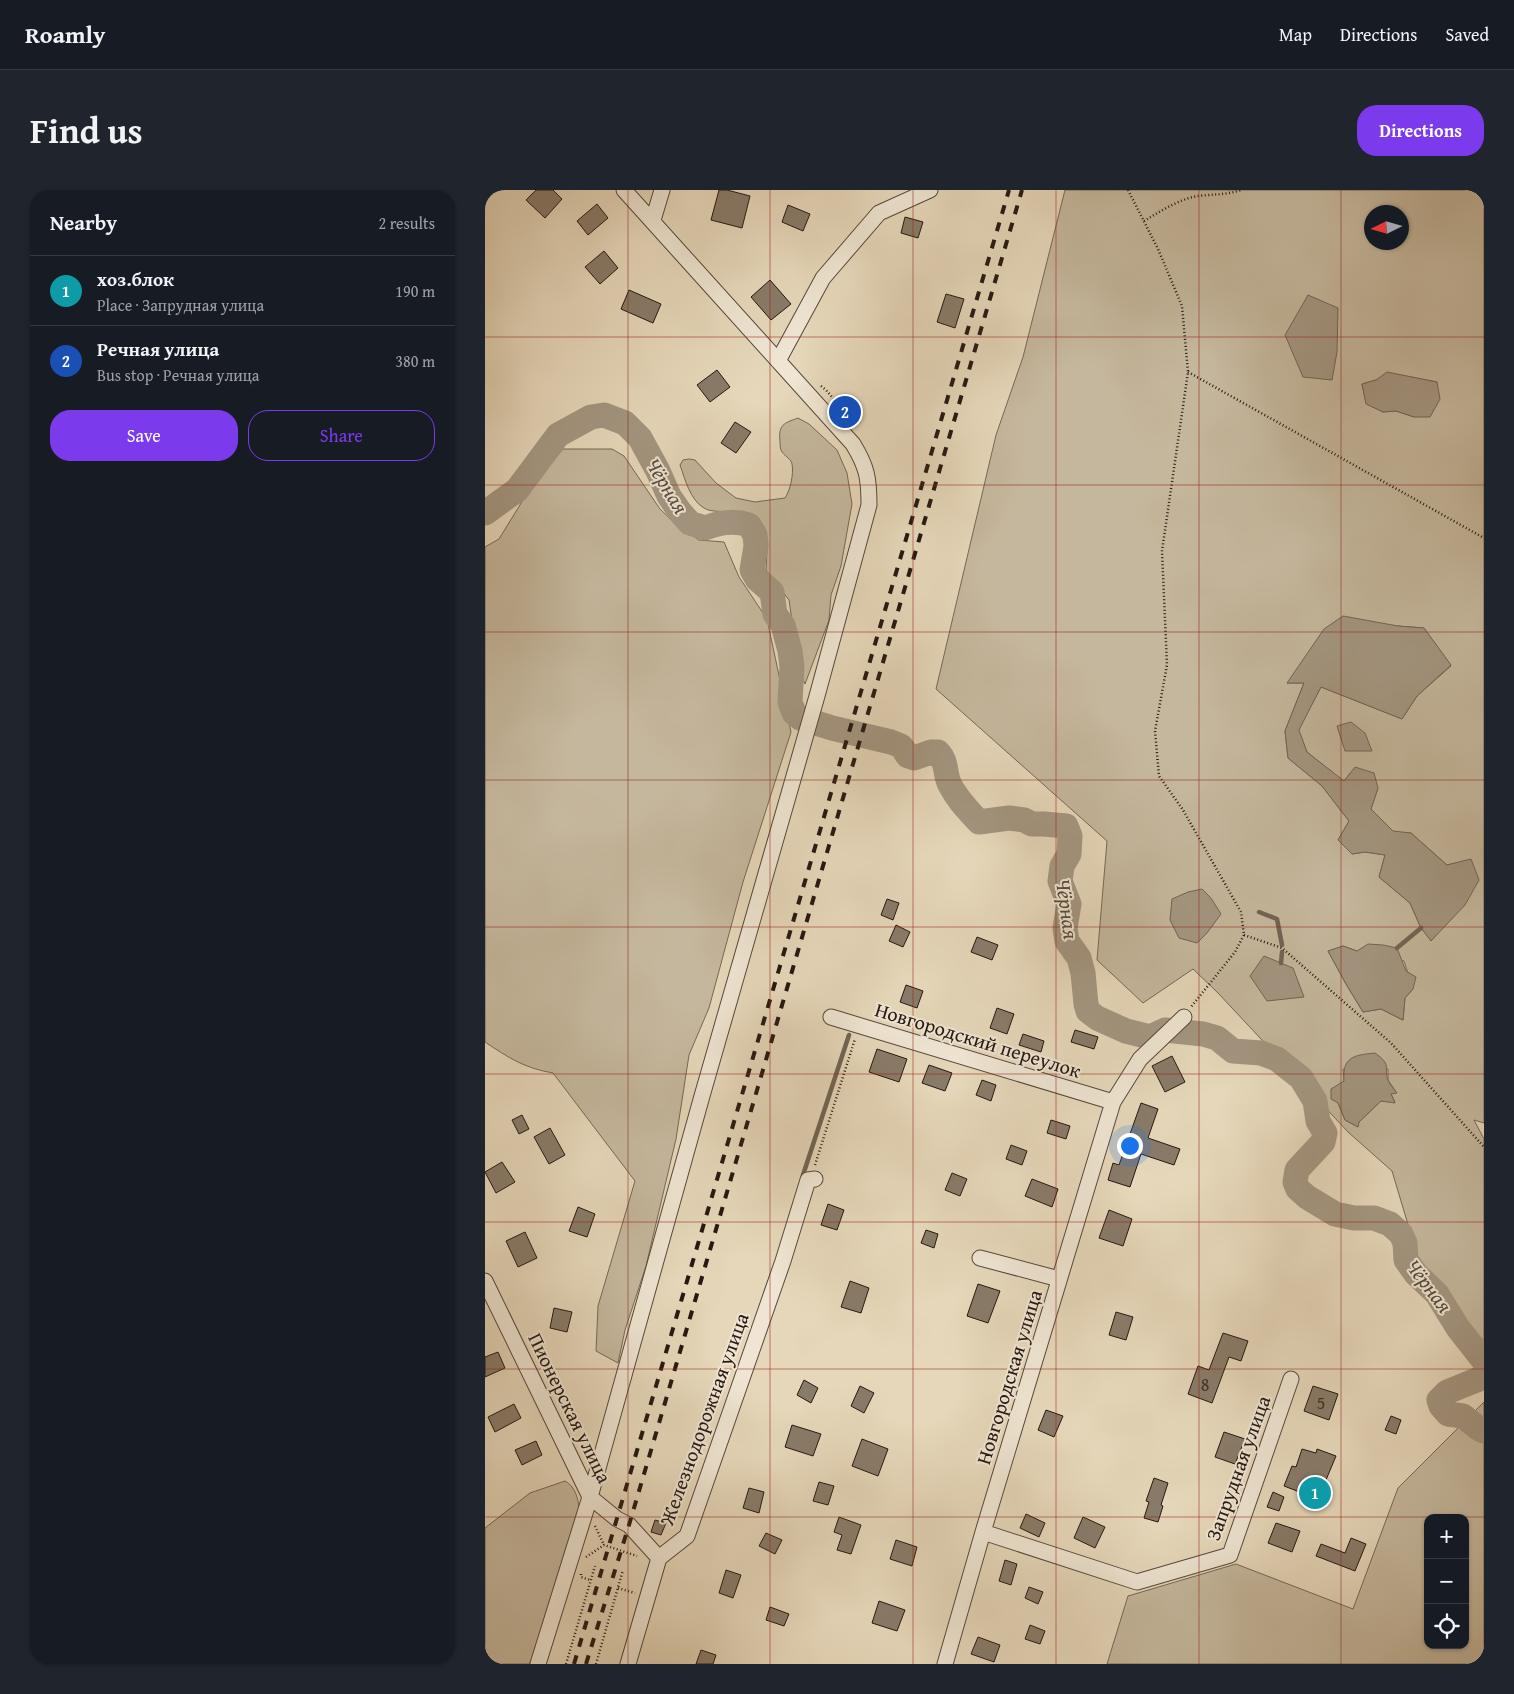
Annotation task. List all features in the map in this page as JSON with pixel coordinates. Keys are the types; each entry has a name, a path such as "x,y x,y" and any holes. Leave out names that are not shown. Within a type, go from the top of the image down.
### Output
{"street":[{"path":"537,1664 590,1497 702,1096 817,696 869,505 869,485 864,463 853,444 624,190"},
{"path":"653,220 662,190"},
{"path":"779,361 823,278 879,213 930,190"},
{"name":"Новгородский переулок","path":"831,1017 1113,1102"},
{"name":"Новгородская улица","path":"945,1664 1113,1102 1141,1059 1184,1017"},
{"name":"Железнодорожная улица","path":"659,1558 687,1536 812,1180"},
{"path":"979,1258 1059,1279"},
{"name":"Пионерская улица","path":"485,1281 590,1497 629,1525 659,1558"},
{"name":"Запрудная улица","path":"983,1532 1137,1582 1230,1555 1291,1379"},
{"path":"628,1664 659,1558"}],"path":[{"path":"1128,190 1182,306 1188,372 1162,551 1167,666 1155,731 1159,776 1183,810 1241,912 1245,934 1235,952 1184,1017"},
{"path":"1143,221 1169,206 1196,196 1233,193 1241,190"},
{"path":"1188,372 1484,538"},
{"path":"1245,934 1282,948 1391,1043 1484,1147"},
{"path":"812,1180 811,1175 855,1038 872,1029"},
{"path":"585,1564 586,1557 604,1545 637,1557"},
{"path":"565,1664 595,1566"},
{"path":"583,1570 581,1577 590,1580"},
{"path":"596,1664 623,1570"},
{"path":"618,1588 636,1594"}],"shaded area":[{"path":"1065,190 1484,190 1484,1123 1474,1120 1484,1139 1484,1347 1418,1258 1392,1171 1348,1132 1218,993 1193,969 1143,1003 1097,960 1107,841 936,689 996,435 1023,357","holes":["1404,376 1437,382 1414,417 1396,411 1383,412 1366,403 1362,384","1398,626 1424,628 1451,666 1417,696 1402,719 1321,687 1298,730 1307,752 1344,782 1350,773 1378,788 1371,809 1393,832 1411,833 1447,865 1470,860 1431,940 1421,928 1410,903 1379,877 1385,855 1365,852 1352,854 1338,840 1349,821 1322,786 1288,758 1285,731 1304,683 1287,683","1343,946 1357,951 1404,961 1413,989 1405,998 1403,1020 1381,1009 1363,1012 1328,951","1343,1069 1388,1069 1388,1080 1396,1092 1391,1094 1395,1102 1381,1101 1359,1122 1358,1127 1345,1120 1338,1103 1344,1081"]},
{"path":"1308,295 1338,308 1337,352 1332,380 1303,377 1285,335"},
{"path":"1387,372 1437,382 1440,399 1430,417 1414,417 1396,411 1383,412 1366,404 1362,384 1376,380"},
{"path":"798,418 809,424 837,450 847,473 852,504 841,566 831,595 829,620 805,684 799,670 789,600 766,570 767,545 764,529 752,518 704,508 695,500 680,465 683,460 695,460 716,483 736,498 755,502 785,498 791,482 792,464 781,450 780,431 783,425"},
{"path":"563,449 612,449 624,456 660,509 678,526 699,540 724,542 739,577 767,619 791,732 743,882 709,1008 689,1055 676,1139 646,1266 625,1330 618,1363 596,1351 598,1306 635,1181 553,1073 517,1062 485,1042 485,547 499,539 531,487"},
{"path":"1343,616 1398,626 1424,628 1451,665 1417,696 1402,719 1321,687 1299,730 1307,752 1344,781 1355,767 1374,773 1378,788 1371,809 1393,831 1411,833 1447,865 1471,859 1479,880 1465,905 1431,941 1421,928 1410,903 1379,877 1385,855 1365,852 1352,854 1338,840 1349,821 1322,786 1288,758 1285,731 1304,683 1287,683 1324,629"},
{"path":"1351,722 1365,733 1372,751 1345,751 1337,726"},
{"path":"1202,889 1211,898 1221,914 1197,943 1179,938 1170,920 1172,899 1188,892"},
{"path":"1368,944 1397,948 1406,971 1416,977 1413,989 1405,998 1403,1020 1381,1009 1363,1012 1328,951 1343,946 1357,951"},
{"path":"1264,956 1293,968 1304,997 1267,1001 1250,976"},
{"path":"1375,1053 1386,1064 1387,1078 1397,1093 1391,1094 1395,1103 1381,1101 1359,1122 1358,1127 1345,1120 1338,1103 1331,1099 1331,1089 1344,1081 1347,1062 1355,1056"},
{"path":"1484,1402 1484,1664 1107,1664 1128,1596 1236,1564 1353,1609 1398,1488"},
{"path":"565,1481 575,1492 580,1518 540,1647 529,1664 485,1664 485,1528 530,1493"}],"building":[{"path":"536,190 553,190 562,199 545,218 526,200"},
{"path":"719,190 727,190 750,196 742,228 711,220"},
{"path":"597,204 608,218 588,235 577,221"},
{"path":"788,205 810,214 803,231 782,222"},
{"path":"905,217 923,222 918,238 901,233"},
{"path":"604,251 618,268 600,284 585,267"},
{"path":"770,280 791,304 771,320 751,297"},
{"path":"629,290 661,304 653,323 621,309"},
{"path":"946,294 964,299 955,328 937,322"},
{"path":"717,370 730,387 710,402 697,385"},
{"path":"735,422 751,432 736,453 721,443"},
{"path":"887,899 899,903 893,920 881,915"},
{"path":"896,925 910,932 903,947 889,941"},
{"path":"977,937 998,945 992,960 971,952"},
{"path":"906,985 923,991 917,1008 900,1002"},
{"path":"997,1008 1014,1014 1007,1034 990,1028"},
{"path":"1075,1030 1098,1037 1094,1049 1071,1042"},
{"path":"1023,1034 1044,1041 1041,1052 1019,1045"},
{"path":"877,1049 907,1059 899,1082 869,1072"},
{"path":"1172,1056 1185,1082 1165,1092 1152,1066"},
{"path":"929,1065 952,1073 945,1091 922,1083"},
{"path":"982,1080 996,1085 991,1101 976,1095"},
{"path":"1141,1103 1158,1109 1148,1138 1180,1149 1174,1165 1141,1154 1130,1187 1108,1180 1113,1163 1119,1165"},
{"path":"522,1115 529,1129 519,1134 512,1120"},
{"path":"1051,1120 1070,1126 1066,1139 1047,1133"},
{"path":"550,1128 565,1155 549,1164 534,1137"},
{"path":"1011,1145 1027,1151 1022,1165 1006,1159"},
{"path":"502,1162 515,1182 496,1193 485,1172"},
{"path":"952,1173 967,1179 960,1196 945,1190"},
{"path":"1032,1179 1058,1189 1052,1207 1025,1196"},
{"path":"828,1204 844,1210 837,1230 821,1225"},
{"path":"578,1207 595,1214 587,1237 569,1231"},
{"path":"1109,1210 1132,1219 1123,1246 1099,1238"},
{"path":"926,1230 938,1234 934,1248 921,1243"},
{"path":"525,1232 537,1258 518,1267 506,1241"},
{"path":"850,1281 869,1288 861,1313 841,1307"},
{"path":"978,1284 1000,1291 988,1323 967,1316"},
{"path":"554,1308 572,1312 567,1332 550,1328"},
{"path":"1116,1312 1133,1317 1126,1340 1109,1335"},
{"path":"1223,1333 1248,1341 1241,1361 1229,1357 1212,1403 1188,1394 1198,1366 1209,1370"},
{"path":"498,1352 505,1368 485,1377 485,1357"},
{"path":"804,1380 818,1388 811,1403 797,1395"},
{"path":"860,1386 874,1393 864,1413 851,1406"},
{"path":"1313,1386 1338,1394 1329,1420 1304,1411"},
{"path":"514,1404 521,1418 495,1432 488,1417"},
{"path":"1046,1410 1063,1416 1054,1437 1038,1430"},
{"path":"1391,1416 1401,1420 1396,1434 1385,1430"},
{"path":"792,1425 821,1434 813,1456 785,1447"},
{"path":"1224,1432 1245,1439 1235,1464 1215,1457"},
{"path":"862,1439 888,1449 878,1476 852,1466"},
{"path":"536,1441 542,1455 522,1465 515,1450"},
{"path":"1302,1449 1316,1453 1317,1449 1336,1456 1318,1499 1284,1486 1292,1466 1296,1467"},
{"path":"1154,1478 1168,1483 1158,1522 1144,1518 1149,1502 1146,1501"},
{"path":"819,1482 834,1486 828,1505 813,1501"},
{"path":"749,1488 764,1492 759,1513 743,1508"},
{"path":"1273,1492 1284,1497 1279,1511 1267,1507"},
{"path":"1026,1514 1045,1523 1039,1537 1020,1528"},
{"path":"839,1517 861,1525 851,1554 837,1550 842,1535 834,1532"},
{"path":"1083,1517 1105,1527 1095,1548 1074,1538"},
{"path":"655,1520 666,1523 661,1535 651,1532"},
{"path":"1276,1523 1300,1531 1292,1552 1268,1543"},
{"path":"766,1533 782,1540 775,1554 759,1546"},
{"path":"1351,1538 1366,1544 1355,1571 1316,1556 1321,1544 1345,1553"},
{"path":"896,1540 917,1547 912,1566 890,1559"},
{"path":"1005,1560 1017,1564 1011,1585 999,1581"},
{"path":"726,1570 741,1575 733,1598 719,1593"},
{"path":"1029,1587 1043,1592 1038,1604 1025,1598"},
{"path":"879,1601 905,1610 897,1631 872,1623"},
{"path":"770,1607 789,1614 784,1626 766,1620"},
{"path":"1030,1625 1045,1631 1040,1644 1025,1639"},
{"path":"978,1637 1000,1645 994,1662 971,1654"},
{"path":"701,1650 716,1655 713,1664 696,1664"}],"waterway":[{"name":"Чёрная","path":"485,513 517,490 558,435 591,417 604,415 625,423 640,438 669,496 690,523 705,528 727,522 749,525 755,535 756,546 752,570 757,579 772,592 775,614 783,625 790,651 792,667 790,702 794,713 800,718 832,728 891,742 901,746 908,756 914,758 931,752 938,752 945,764 948,781 953,790 979,822 1009,818 1024,820 1032,824 1066,826 1070,836 1069,854 1062,866 1060,881 1069,904 1065,928 1067,941 1079,958 1088,1011 1097,1018 1126,1031 1150,1037 1165,1030 1203,1034 1217,1038 1233,1051 1261,1053 1277,1059 1301,1078 1315,1101 1318,1121 1325,1133 1323,1142 1297,1170 1295,1182 1298,1189 1307,1197 1335,1214 1354,1218 1374,1218 1390,1224 1401,1234 1405,1243 1406,1260 1416,1274 1437,1294 1458,1328 1484,1361"},
{"path":"1259,912 1277,919 1282,945"},
{"path":"1397,948 1421,928"},
{"path":"1281,963 1282,952"},
{"path":"803,1175 849,1035"},
{"name":"Чёрная","path":"1484,1377 1447,1392 1439,1400 1441,1406 1448,1414 1463,1416 1484,1431"}],"railway":[{"path":"574,1664 1009,190"},
{"path":"586,1664 629,1525 1022,190"}],"place":[{"name":"Речная улица","path":"845,412"},
{"name":"хоз.блок","path":"1315,1493"}]}
